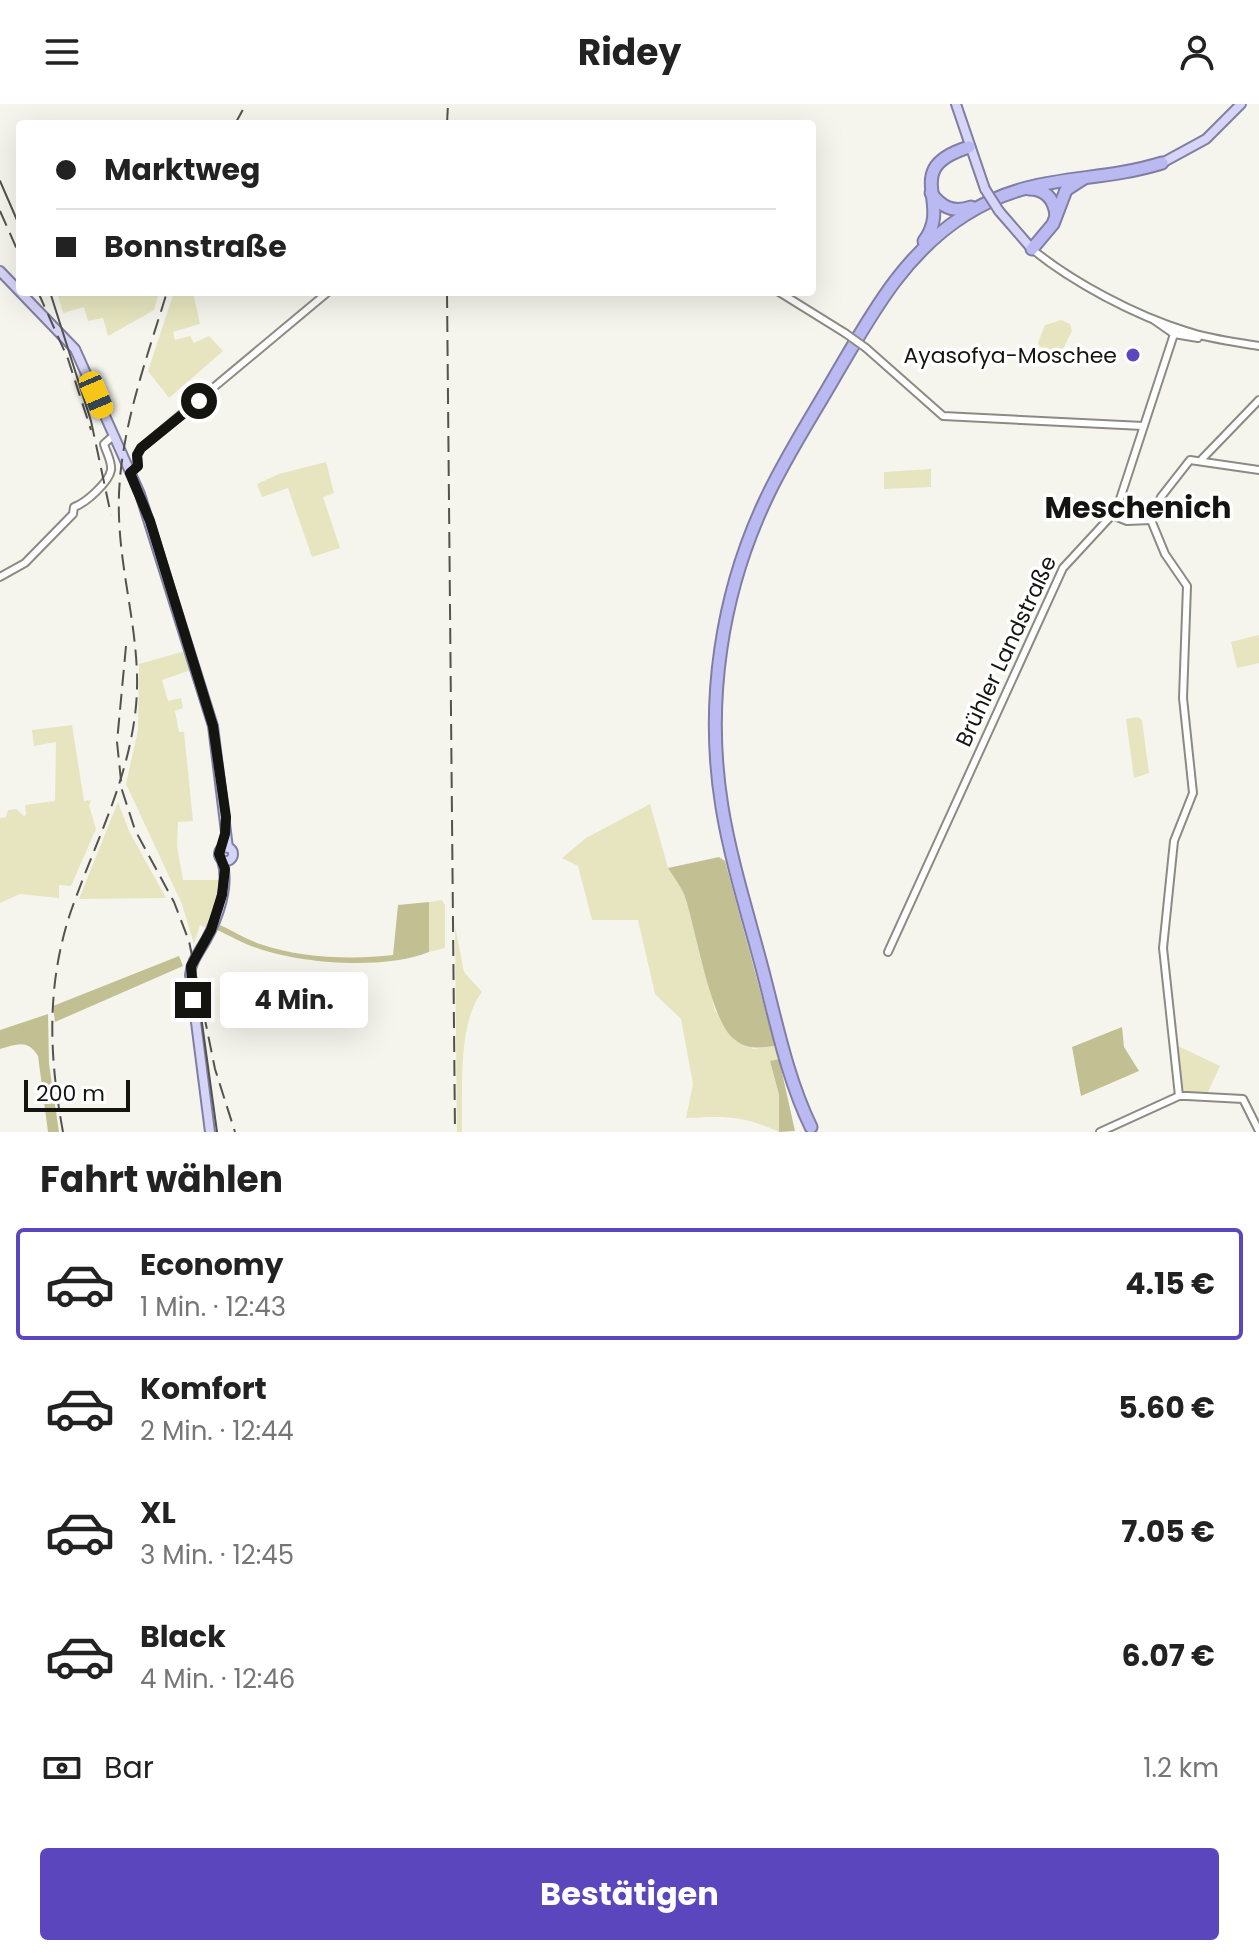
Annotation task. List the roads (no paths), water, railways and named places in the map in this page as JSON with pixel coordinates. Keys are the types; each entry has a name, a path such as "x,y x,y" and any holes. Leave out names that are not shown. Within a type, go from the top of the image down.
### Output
{"highway":[{"path":"812,1130 795,1085 726,829 717,765 716,699 726,622 741,562 771,488 871,315 915,256 933,223 932,170 949,155 970,149"},
{"path":"915,256 943,230 984,204 1012,191 1047,181 1134,170 1162,163"},
{"path":"1030,247 1048,232 1066,190 1091,175"},
{"path":"1012,191 1043,191 1053,201 1056,219"},
{"path":"931,193 940,204 953,210 984,204"}],"main road":[{"path":"956,104 985,189 999,211 1030,247"},
{"path":"1162,163 1206,139 1241,104"},
{"path":"0,271 16,288"},
{"path":"24,296 75,349 130,473 150,521 213,726 225,848 233,855 225,863 220,907 191,966 190,975 210,1132"}],"street":[{"path":"1030,247 1092,288 1186,337"},
{"path":"130,473 138,466 137,455 141,448 323,296"},
{"path":"786,296 866,348 936,412 954,418 1142,429"},
{"path":"1175,331 1259,346"},
{"name":"Brühler Landstraße","path":"888,952 1063,568 1112,515 1175,331"},
{"path":"1167,358 1176,341 1186,337 1214,338"},
{"path":"1202,459 1259,400"},
{"path":"1132,425 1149,407"},
{"path":"1122,427 1132,425 1142,429"},
{"path":"0,577 30,558 67,521 74,507 82,504 105,480 111,466 104,444 113,436"},
{"path":"1179,1096 1163,958 1174,841 1193,793 1183,698 1187,586 1165,554 1151,520 1161,497 1190,460 1202,459 1259,470"},
{"path":"1112,515 1127,521 1151,520"},
{"path":"1100,1132 1179,1096 1247,1101 1259,1131"}],"tram line":[{"path":"0,181 16,218"},
{"path":"51,296 91,421"},
{"path":"195,972 217,1132"}],"railway":[{"path":"237,120 246,104"},
{"path":"447,120 448,104"},
{"path":"0,211 16,247"},
{"path":"40,296 68,359 91,430"},
{"path":"63,1132 55,1076 52,1021 57,966 71,911 117,791 131,741 137,665 121,541 119,488 127,431 166,296"},
{"path":"447,296 455,1132"},
{"path":"91,421 111,515"},
{"path":"126,646 117,742 122,790 135,830 174,902 189,941 215,1069 235,1132"}],"place":[{"name":"Ayasofya-Moschee","path":"1133,355"}],"district":[{"name":"Meschenich","path":"1138,507"}]}
